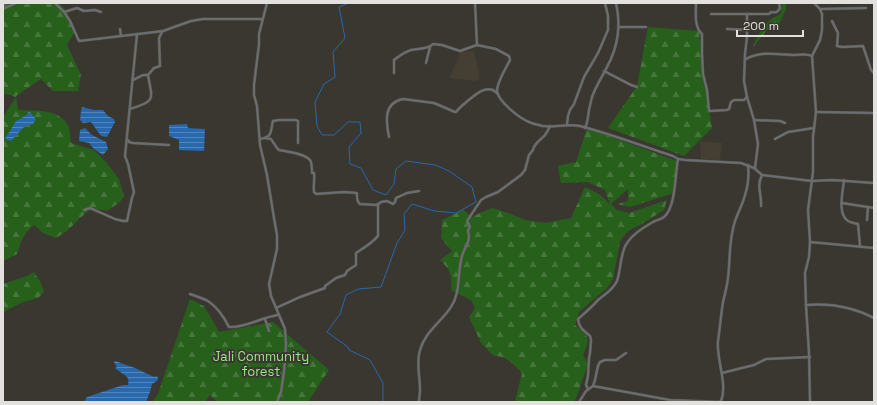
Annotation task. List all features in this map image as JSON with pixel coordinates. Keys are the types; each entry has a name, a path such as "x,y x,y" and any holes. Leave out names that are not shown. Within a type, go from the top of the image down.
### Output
{"street":[{"path":"3,9 16,3"},
{"path":"55,3 70,21 79,41 163,31 185,23 203,19 262,19"},
{"path":"266,3 260,34 254,95 277,236 277,249 269,284 271,296 284,329 286,344 281,392 277,402"},
{"path":"475,3 476,45"},
{"path":"567,125 570,110 574,104 584,77 598,53 608,30 608,16 605,3"},
{"path":"585,128 592,97 616,47 619,14 616,3"},
{"path":"696,3 697,26 699,32 702,34 703,74 708,90 709,111 727,110 729,109 731,102 734,100 744,100 747,97"},
{"path":"710,14 776,13 780,8 779,3"},
{"path":"810,402 810,357 805,271 809,257 810,242 808,210 814,169 814,128 816,112 812,56 820,40 822,14 820,9 814,3"},
{"path":"64,12 77,8 84,11 95,10 101,12"},
{"path":"820,9 866,8"},
{"path":"747,14 744,81 754,120 758,144 754,168"},
{"path":"832,21 838,33 837,46 862,46 871,70 874,73"},
{"path":"618,27 646,27"},
{"path":"120,29 121,36"},
{"path":"727,29 747,30"},
{"path":"133,80 143,75 148,75 154,68 160,66 159,38 163,31"},
{"path":"84,210 90,208 114,219 127,221 134,192 125,156 137,34"},
{"path":"394,73 394,60 402,54 412,50 430,47 433,44 437,44 460,51 476,45 496,50 509,56 510,60 498,83 497,90 500,99 528,122 543,126 572,124 646,147 678,159 741,163 754,168 762,175 812,181 844,180 874,183"},
{"path":"426,63 430,47"},
{"path":"746,59 756,55 768,53 796,55 806,54 812,56"},
{"path":"604,71 637,87"},
{"path":"130,109 149,102 152,98 148,75"},
{"path":"389,137 387,119 388,111 398,100 403,99 434,103 456,112 483,90 493,90 499,95"},
{"path":"816,112 874,113"},
{"path":"265,138 271,133 273,122 279,120 296,120 298,121 298,143"},
{"path":"754,120 785,122"},
{"path":"419,402 420,390 418,365 420,350 426,338 451,307 455,299 458,290 462,255 470,238 468,230 470,226 467,221 481,200 498,192 522,175 533,148 550,126"},
{"path":"775,139 788,132 814,128"},
{"path":"260,138 271,139 280,150 303,155 310,160 312,172 315,175 313,188 316,194 357,192 358,203 373,205 387,201 393,204 396,198 404,194 419,191"},
{"path":"127,139 133,144 169,145"},
{"path":"588,389 586,385 591,340 590,336 579,324 578,319 612,289 616,282 625,246 632,236 665,216 669,209 674,192 678,159"},
{"path":"723,402 722,373 718,342 723,301 726,294 734,222 747,189 748,165"},
{"path":"761,206 759,188 762,175"},
{"path":"844,180 842,203 844,216 848,221 858,224 860,246"},
{"path":"842,203 874,208"},
{"path":"276,308 325,288 325,286 336,278 345,275 347,270 356,265 356,253 371,243 378,236 378,204"},
{"path":"867,220 868,207"},
{"path":"810,242 874,248"},
{"path":"190,294 208,301 213,305 223,316 229,326 240,326 278,315"},
{"path":"806,305 825,305 848,308 861,311 874,318"},
{"path":"264,318 269,331"},
{"path":"579,402 588,389 593,386 600,362 605,360 616,360 626,353"},
{"path":"722,373 754,365 766,359 810,357"},
{"path":"593,386 672,401 719,402 722,399"}],"shaded area":[{"path":"474,51 480,79 475,81 449,78 460,52"},
{"path":"700,141 722,143 720,160 701,159"}],"green space":[{"path":"3,3 58,3 66,10 72,22 74,33 67,45 81,75 78,91 53,91 41,79 16,96 18,110 47,112 60,117 69,128 71,143 94,150 106,162 119,179 124,196 120,202 107,211 92,208 67,231 56,238 43,233 34,225 23,238 17,254 3,261 3,117 16,97 3,93"},
{"path":"782,3 786,3 786,9 778,26 767,30 753,47 764,26 771,19 781,13"},
{"path":"648,27 699,31 704,80 712,128 684,156 608,128 637,86"},
{"path":"587,128 677,161 674,193 630,207 617,204 628,201 628,189 611,204 617,210 629,213 667,200 664,210 628,231 620,241 613,279 607,288 579,312 575,325 586,335 588,341 583,355 588,364 574,402 515,402 522,373 506,359 494,356 481,343 469,317 475,308 471,300 451,290 449,270 440,260 452,251 441,238 442,220 463,210 472,217 493,208 525,220 545,223 571,218 585,187 599,194 610,204 605,190 588,182 561,183 558,166 576,162"},
{"path":"34,272 41,283 44,292 38,298 21,303 3,312 3,284 27,276"},
{"name":"Jali Community forest","path":"190,299 204,306 219,332 273,322 329,370 308,402 217,402 210,395 205,402 152,402 158,394"}],"water":[{"path":"82,107 94,110 103,110 108,116 114,119 115,122 107,137 101,136 91,122 83,123 80,120"},
{"path":"29,111 36,119 33,124 25,126 11,141 5,139 16,121 27,115"},
{"path":"187,124 188,128 205,129 204,151 179,150 179,140 169,136 169,125"},
{"path":"85,128 92,135 106,142 108,149 103,155 94,149 89,143 79,141 80,130"},
{"path":"115,361 154,377 157,376 157,381 152,384 146,402 84,402 87,397 123,385 128,385 127,377 115,368 117,367 114,362"}],"waterway":[{"path":"349,3 339,7 345,38 333,52 335,77 324,84 315,102 317,126 322,135 334,135 348,122 360,122 361,133 349,147 350,164 361,168 373,190 386,195 394,184 396,169 406,161 435,165 449,171 472,187 476,202 456,213 434,211 412,204 404,214 405,230 397,243 381,287 358,289 346,295 340,314 327,332 348,347 349,350 370,360 383,383 383,402"}]}
